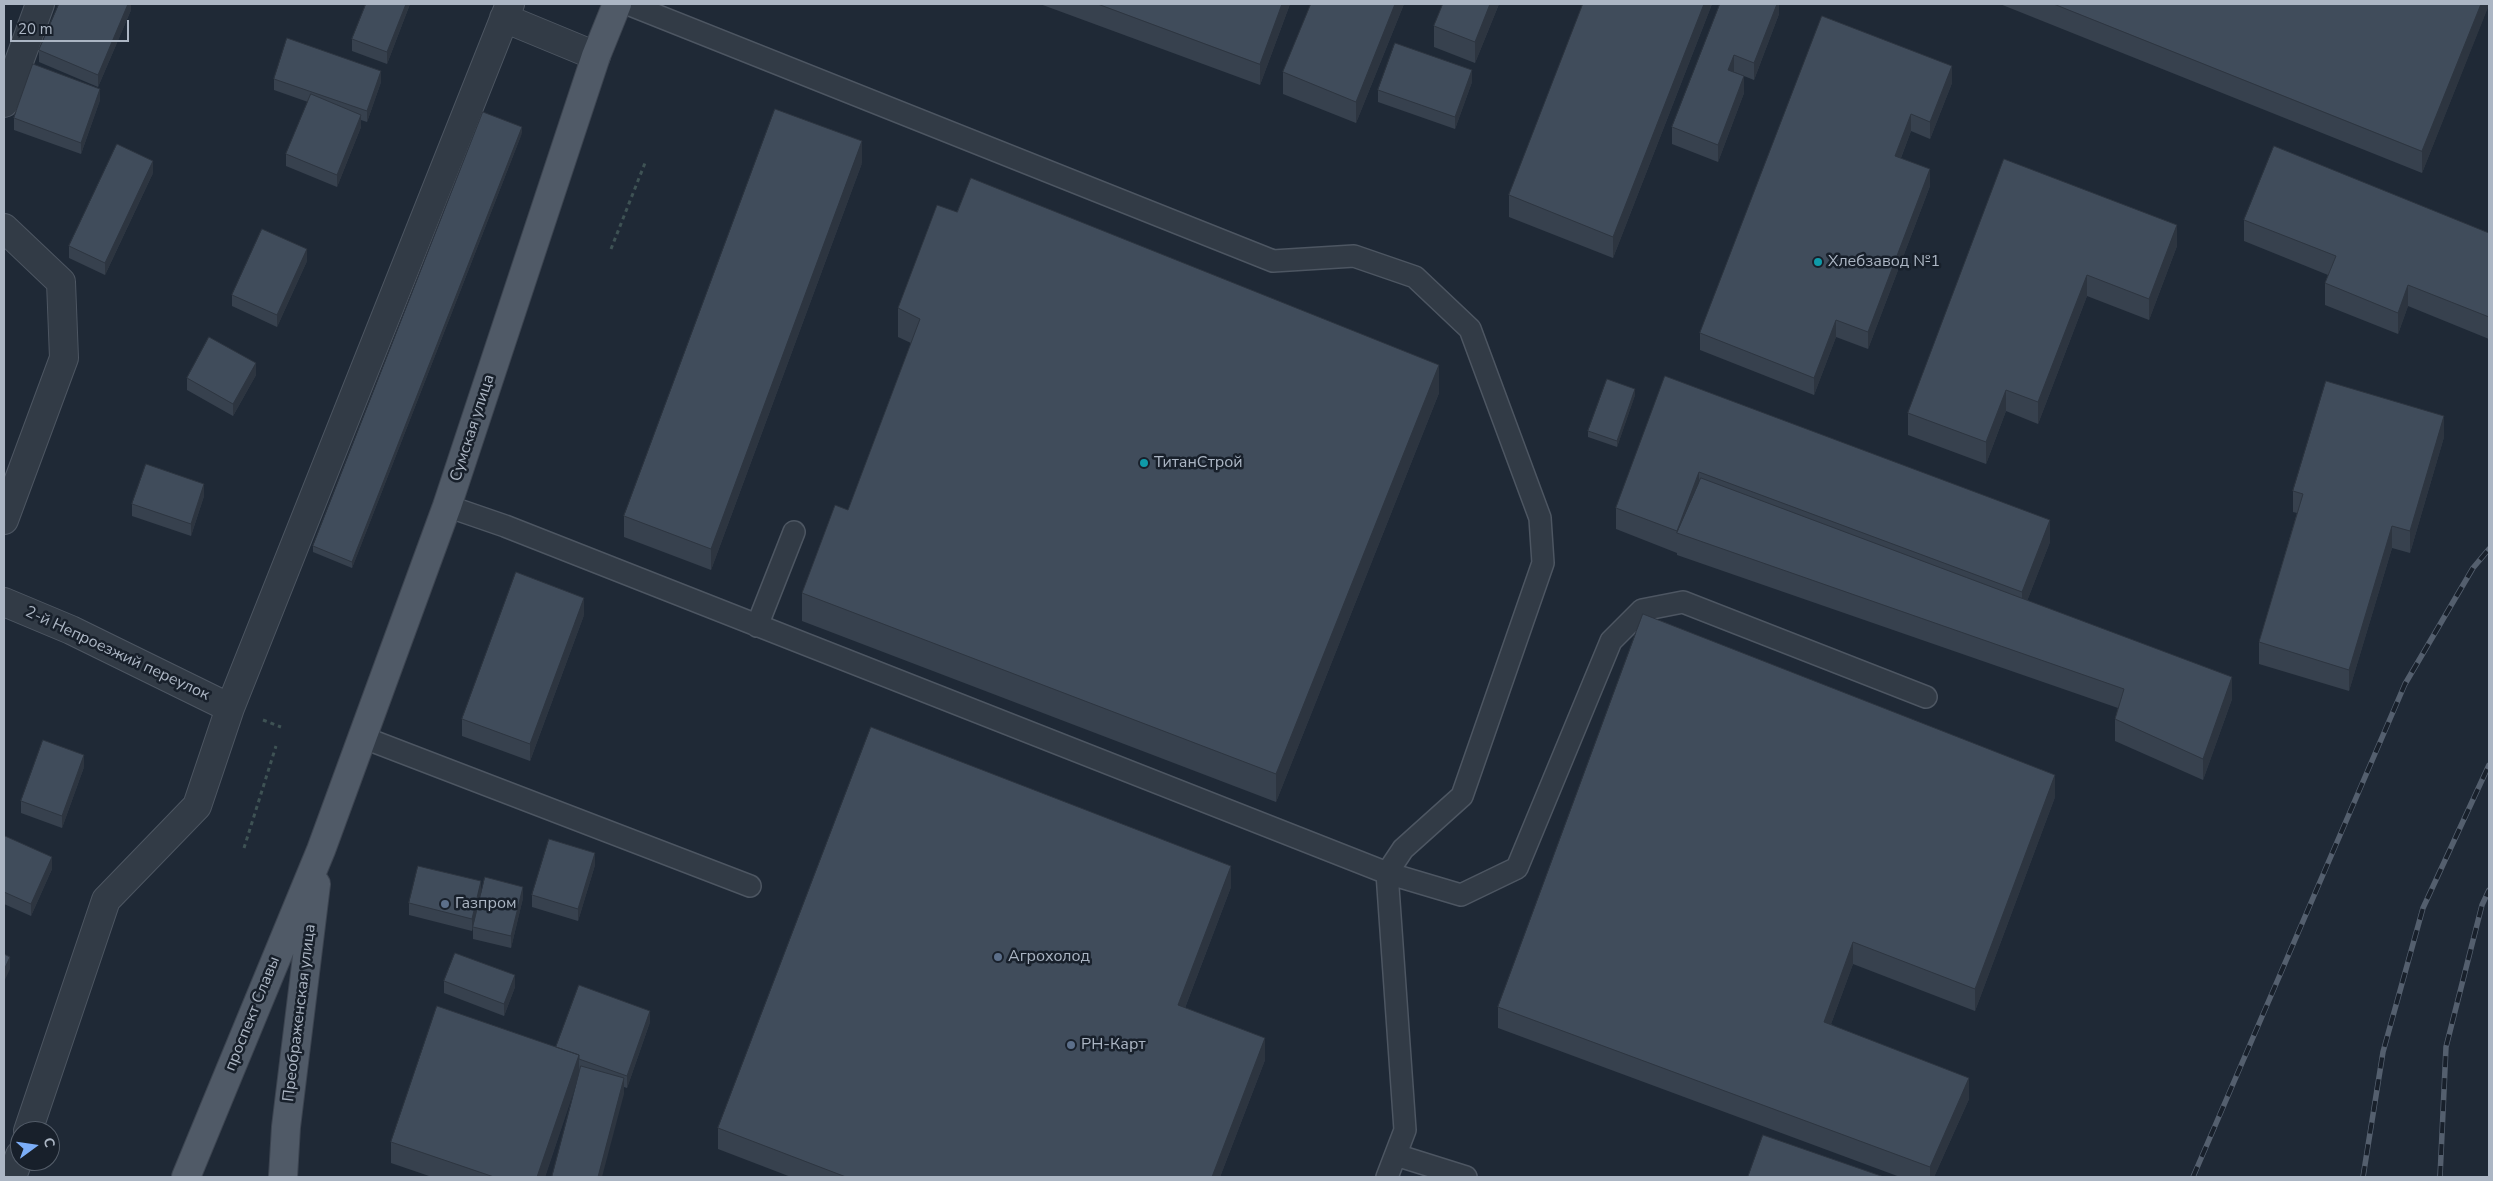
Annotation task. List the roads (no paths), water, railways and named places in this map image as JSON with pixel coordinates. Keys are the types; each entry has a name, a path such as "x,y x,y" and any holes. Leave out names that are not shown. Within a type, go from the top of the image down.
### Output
{"main road":[{"name":"Сумская улица","path":"320,850 447,506 596,56 617,4"},
{"name":"проспект Славы","path":"186,1177 320,850"},
{"name":"Преображенская улица","path":"283,1177 286,1127 320,850"}],"street":[{"path":"4,103 40,4"},
{"path":"31,1121 106,900 197,806 230,708 507,11 596,56"},
{"path":"4,228 61,282 64,358 4,520"},
{"name":"2-й Непроезжий переулок","path":"4,602 71,630 230,708"}],"lane":[{"path":"628,4 1273,261 1354,256 1415,277 1470,329 1540,518 1543,563 1462,796 1403,849 1387,873 1405,1130 1387,1177"},
{"path":"447,506 505,526 1387,873 1461,895 1517,868 1611,642 1642,610 1683,602 1926,697"},
{"path":"757,626 794,532"},
{"path":"362,737 750,886"},
{"path":"1396,1155 1466,1177"}],"railway":[{"path":"2193,1177 2405,684 2473,568 2489,549"},
{"path":"2363,1177 2383,1052 2423,908 2489,765"},
{"path":"2440,1177 2446,1047 2482,905 2489,890"}],"place":[{"name":"Хлебзавод №1","path":"1818,262"},
{"name":"ТитанСтрой","path":"1144,463"},
{"name":"Газпром","path":"445,904"},
{"name":"Агрохолод","path":"998,957"},
{"name":"РН-Карт","path":"1071,1045"}]}
